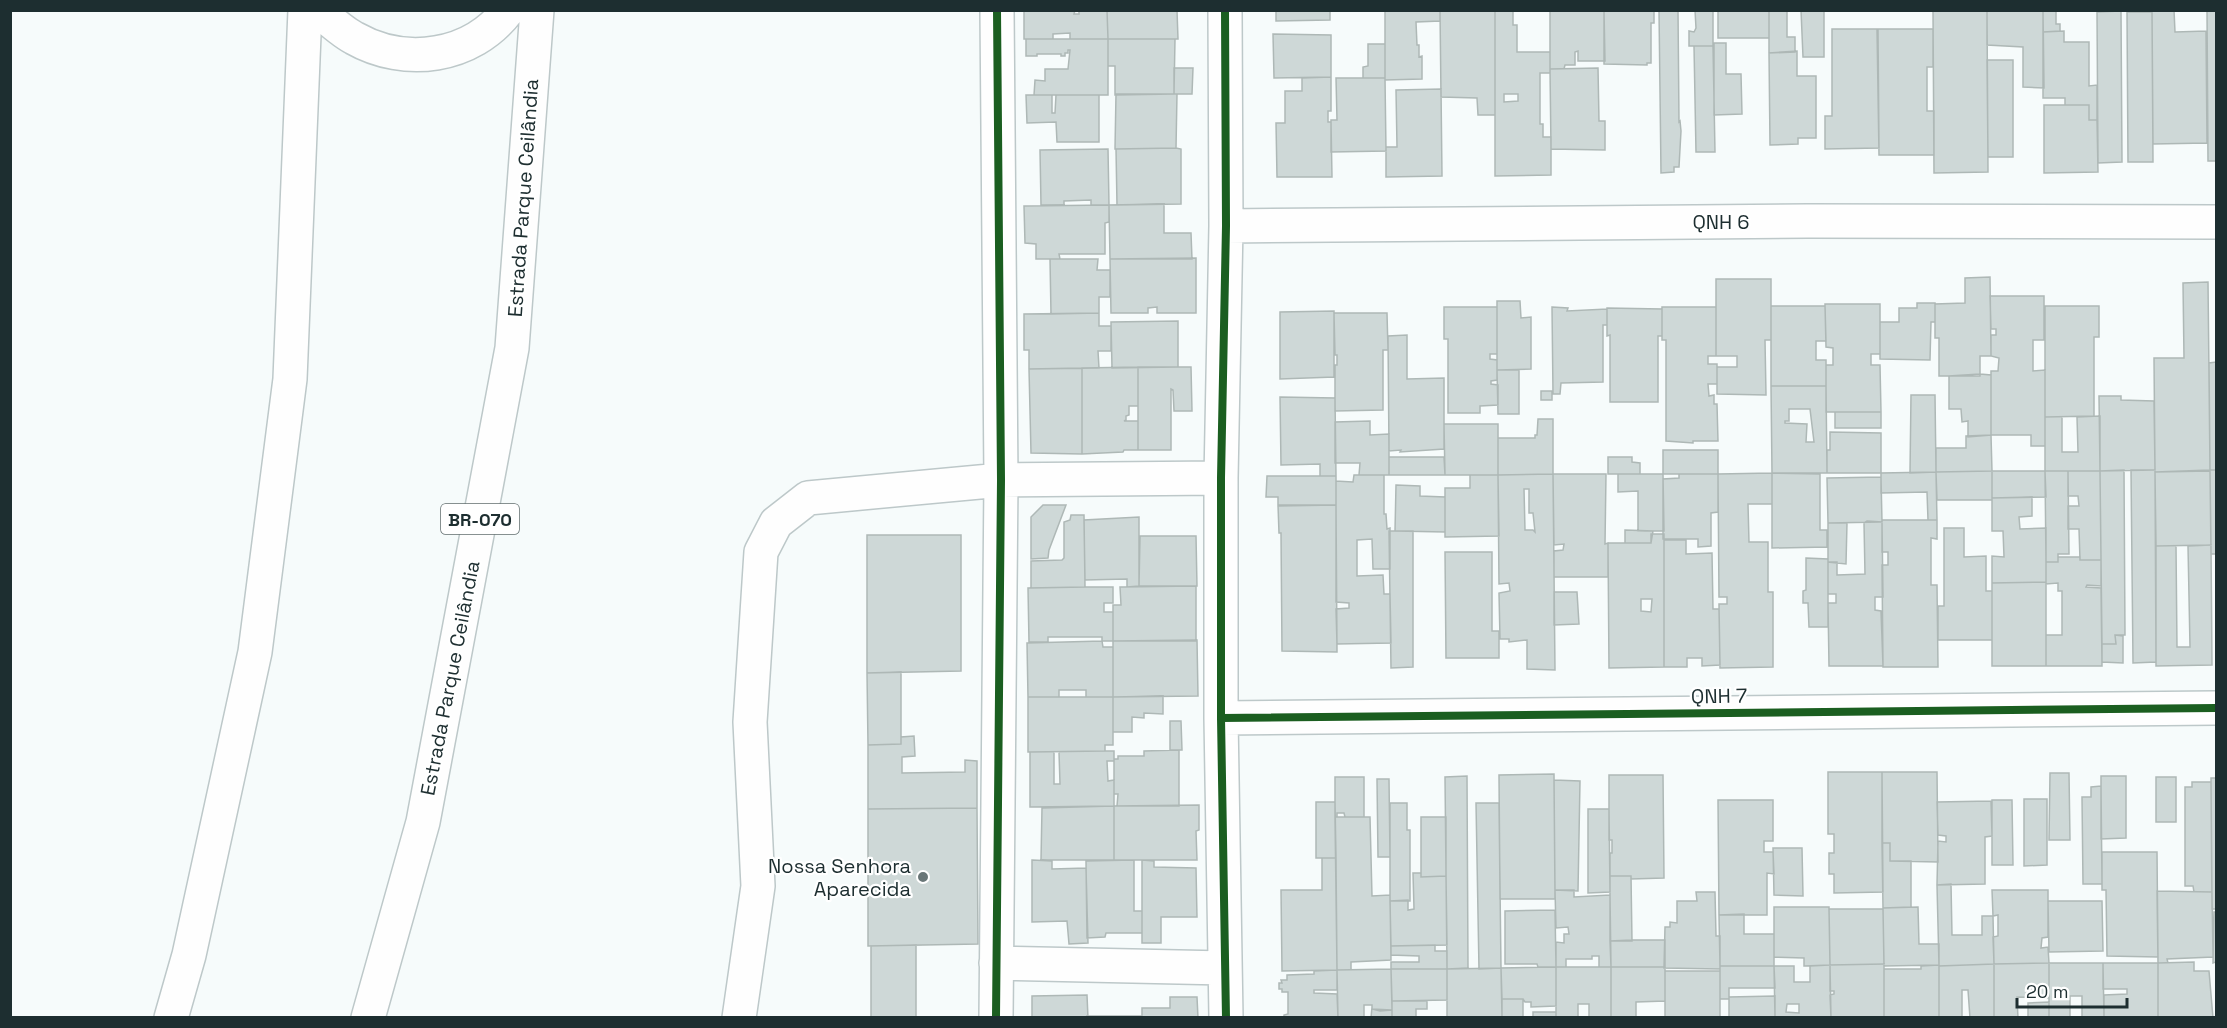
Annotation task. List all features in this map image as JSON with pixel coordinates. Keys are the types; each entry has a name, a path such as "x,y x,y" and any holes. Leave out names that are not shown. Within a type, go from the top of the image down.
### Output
{"main road":[{"path":"171,1017 189,955 255,652 290,379 305,10"},
{"path":"318,10 354,39 384,51 418,56 439,54 475,40 492,28 508,10"},
{"name":"Estrada Parque Ceilândia","path":"368,1017 423,822 512,348 537,10"},
{"path":"996,1017 1001,480 997,10"},
{"path":"1225,10 1226,226 1221,478 1221,718 1226,1017"},
{"name":"QNH 6","path":"1226,226 1808,221 2217,222"},
{"path":"739,1017 758,886 750,723 761,552 776,523 808,498 1001,480 1221,478"},
{"name":"QNH 7","path":"1221,718 2217,708"},
{"path":"996,963 1225,968"}],"building":[{"path":"1024,10 1075,10 1074,14 1079,14 1079,10 1107,10 1108,39 1070,39 1070,33 1053,34 1053,39 1024,39"},
{"path":"1107,10 1177,10 1178,39 1108,39"},
{"path":"1276,10 1330,10 1330,20 1276,21"},
{"path":"1385,10 1440,10 1440,21 1416,22 1419,57 1422,56 1422,79 1385,80"},
{"path":"1440,10 1495,10 1495,115 1478,115 1477,98 1441,97"},
{"path":"1495,10 1513,10 1513,25 1517,25 1517,52 1550,52 1550,73 1540,73 1540,124 1543,124 1543,137 1551,137 1551,175 1495,176","holes":["1504,94 1518,94 1518,101 1504,102"]},
{"path":"1550,10 1604,10 1605,61 1578,61 1578,51 1575,52 1575,65 1565,65 1564,69 1550,69"},
{"path":"1604,10 1654,10 1654,23 1651,23 1651,63 1647,65 1604,64"},
{"path":"1659,10 1678,10 1681,131 1679,167 1674,167 1674,172 1661,173"},
{"path":"1695,10 1713,10 1713,46 1689,46 1689,31 1694,32 1696,28"},
{"path":"1718,10 1769,10 1769,38 1718,38"},
{"path":"1769,10 1787,10 1787,37 1795,37 1795,52 1769,53"},
{"path":"1801,10 1824,10 1824,57 1803,57"},
{"path":"1933,10 1987,10 1988,172 1934,173"},
{"path":"1987,10 2043,10 2044,88 2023,87 2023,47 1987,45"},
{"path":"2043,10 2056,10 2056,24 2060,24 2060,31 2043,32"},
{"path":"2152,10 2174,10 2175,32 2206,31 2207,143 2153,144"},
{"path":"2207,10 2216,10 2216,161 2208,161"},
{"path":"2121,11 2122,162 2098,163 2097,12"},
{"path":"2127,12 2152,12 2153,162 2128,162"},
{"path":"1832,29 1878,29 1879,148 1825,149 1825,116 1832,116"},
{"path":"1877,29 1933,29 1933,67 1927,67 1927,111 1934,111 1934,155 1879,155"},
{"path":"2064,31 2064,42 2089,42 2089,86 2097,85 2097,120 2089,120 2089,105 2065,105 2065,98 2043,98 2043,32"},
{"path":"1273,34 1331,35 1331,77 1274,78"},
{"path":"1026,39 1108,39 1108,95 1034,95 1035,80 1045,81 1045,69 1068,69 1070,50 1065,53 1065,56 1037,54 1037,56 1026,56"},
{"path":"1108,39 1175,39 1174,94 1115,95 1115,66 1108,66"},
{"path":"1714,43 1726,43 1726,74 1741,74 1742,114 1714,115"},
{"path":"1368,44 1385,44 1385,78 1363,78 1363,67 1368,66"},
{"path":"1694,46 1713,46 1715,152 1696,152"},
{"path":"1797,51 1797,76 1816,76 1816,138 1798,138 1798,144 1770,145 1769,53"},
{"path":"1987,60 2013,60 2013,157 1988,157"},
{"path":"1174,68 1193,68 1192,94 1174,94"},
{"path":"1598,68 1599,121 1605,121 1605,150 1551,149 1550,69"},
{"path":"1331,77 1331,111 1328,111 1328,122 1331,122 1332,177 1277,177 1276,123 1285,123 1285,91 1302,91 1302,78"},
{"path":"1336,78 1385,78 1386,151 1331,152 1331,120 1337,120"},
{"path":"1441,89 1442,176 1386,177 1386,147 1397,147 1396,90"},
{"path":"1116,94 1177,94 1176,148 1115,149"},
{"path":"1026,95 1052,95 1052,113 1055,113 1056,95 1099,95 1099,142 1057,142 1056,122 1027,123"},
{"path":"2044,105 2089,105 2089,120 2097,120 2098,172 2044,173"},
{"path":"1108,149 1109,205 1091,205 1091,200 1064,201 1064,205 1041,205 1040,150"},
{"path":"1116,149 1181,149 1181,204 1117,205"},
{"path":"1164,204 1164,233 1191,233 1192,259 1110,259 1109,205"},
{"path":"1109,205 1109,222 1105,223 1105,254 1059,254 1060,259 1036,259 1036,244 1025,243 1024,206"},
{"path":"1196,258 1196,313 1157,313 1157,307 1148,308 1148,313 1111,313 1110,259"},
{"path":"1050,259 1098,259 1097,270 1110,270 1110,297 1099,297 1099,313 1051,314"},
{"path":"1990,277 1991,356 1980,356 1980,376 1939,376 1939,338 1935,338 1935,304 1965,303 1965,278"},
{"path":"1716,279 1771,279 1771,340 1765,340 1766,395 1717,394 1717,367 1737,367 1737,356 1716,356"},
{"path":"2208,282 2210,470 2155,472 2154,358 2184,358 2183,283"},
{"path":"1990,296 2044,296 2044,340 2033,340 2033,371 2045,370 2045,446 2031,446 2031,435 1991,435 1991,371 1998,371 1999,358 1991,356 1991,335 1996,335 1996,329 1991,329"},
{"path":"1497,301 1520,301 1521,318 1531,317 1531,369 1497,370"},
{"path":"1917,303 1935,303 1935,322 1931,322 1930,360 1880,359 1880,322 1899,322 1899,308 1917,308"},
{"path":"1825,304 1880,304 1880,354 1871,354 1871,365 1880,365 1881,412 1826,412 1826,365 1833,365 1833,348 1826,347"},
{"path":"1771,306 1825,306 1826,341 1816,341 1816,360 1826,360 1826,386 1771,386"},
{"path":"2045,306 2099,306 2099,337 2094,337 2094,416 2045,417"},
{"path":"1444,307 1497,307 1497,354 1490,354 1490,359 1497,360 1497,380 1491,381 1491,384 1498,385 1498,405 1480,406 1480,413 1448,413 1448,339 1444,339"},
{"path":"1552,307 1568,308 1567,311 1607,309 1607,325 1603,325 1603,382 1561,383 1560,394 1553,394"},
{"path":"1662,307 1716,307 1716,356 1708,356 1708,364 1717,364 1717,384 1708,384 1709,396 1714,395 1714,404 1717,404 1718,441 1693,441 1693,443 1666,441 1666,340 1662,340"},
{"path":"1607,308 1662,309 1662,336 1658,336 1658,402 1610,402 1610,335 1607,336"},
{"path":"1334,311 1334,377 1280,379 1280,312"},
{"path":"1099,313 1099,326 1111,326 1111,351 1098,351 1099,368 1029,369 1029,350 1024,350 1024,314"},
{"path":"1334,313 1387,313 1388,350 1383,350 1383,410 1335,411 1337,355 1335,355"},
{"path":"1178,321 1178,367 1112,368 1111,322"},
{"path":"1407,335 1407,379 1444,378 1444,449 1389,451 1388,336"},
{"path":"2216,362 2216,470 2210,470 2209,363"},
{"path":"1138,367 1191,367 1192,411 1174,411 1173,390 1171,389 1171,450 1138,450"},
{"path":"1138,367 1138,406 1129,406 1129,415 1124,421 1138,421 1138,450 1082,454 1082,368"},
{"path":"1082,368 1082,454 1031,453 1029,369"},
{"path":"1497,370 1519,370 1519,414 1498,414"},
{"path":"1991,375 1991,435 1968,437 1968,421 1962,422 1961,409 1949,409 1949,376"},
{"path":"1771,386 1826,386 1827,473 1772,473","holes":["1789,409 1810,409 1814,442 1806,442 1807,424 1785,423 1789,421"]},
{"path":"1541,391 1552,391 1552,400 1541,400"},
{"path":"1911,395 1935,395 1936,472 1910,473"},
{"path":"2099,396 2121,396 2121,400 2154,401 2155,470 2100,471"},
{"path":"1280,397 1335,398 1336,476 1320,476 1320,464 1281,465"},
{"path":"1835,412 1881,412 1881,428 1835,428"},
{"path":"2100,416 2100,471 2045,471 2045,417 2062,417 2062,452 2078,452 2077,417"},
{"path":"1538,419 1553,419 1553,474 1498,475 1498,438 1535,438"},
{"path":"1370,421 1370,435 1389,434 1389,475 1359,475 1360,463 1335,463 1335,422"},
{"path":"1444,424 1498,424 1498,475 1445,475"},
{"path":"1830,432 1881,433 1881,473 1827,473"},
{"path":"1991,435 1992,471 1936,472 1936,448 1966,448 1966,436"},
{"path":"1663,450 1718,450 1718,474 1663,474"},
{"path":"1389,457 1444,457 1445,475 1389,475"},
{"path":"1608,457 1632,457 1632,462 1640,463 1640,474 1608,474"},
{"path":"2124,470 2125,635 2115,635 2116,644 2102,644 2100,471"},
{"path":"2131,470 2155,470 2156,662 2133,663"},
{"path":"2210,470 2216,470 2216,554 2211,554"},
{"path":"1992,471 2045,471 2046,497 1992,498"},
{"path":"1992,471 1992,500 1937,500 1936,472"},
{"path":"2045,471 2068,471 2069,554 2058,554 2058,562 2046,562"},
{"path":"2068,471 2100,471 2101,560 2080,560 2079,529 2068,529 2068,506 2079,506 2078,496 2068,496"},
{"path":"2210,471 2211,545 2156,546 2155,472"},
{"path":"1936,472 1937,520 1928,520 1927,492 1881,493 1881,473"},
{"path":"1772,473 1772,504 1748,504 1749,542 1768,542 1768,592 1773,592 1773,667 1720,668 1719,604 1727,604 1727,597 1719,597 1718,474"},
{"path":"1772,473 1820,474 1820,530 1827,530 1827,547 1772,548"},
{"path":"1553,474 1555,670 1527,669 1527,640 1509,642 1509,639 1500,639 1499,593 1510,591 1509,583 1499,584 1498,475","holes":["1524,489 1529,489 1529,513 1533,513 1535,532 1525,530"]},
{"path":"1553,474 1606,474 1605,544 1608,543 1608,577 1554,577 1554,551 1563,550 1564,544 1554,545"},
{"path":"1618,474 1663,474 1664,531 1638,531 1638,491 1618,492"},
{"path":"1679,474 1718,474 1718,512 1711,513 1711,546 1698,547 1698,539 1663,539 1663,479 1679,478"},
{"path":"1354,475 1384,475 1384,514 1386,514 1387,529 1390,528 1390,569 1373,569 1372,539 1357,540 1357,576 1383,575 1384,594 1390,594 1391,643 1337,644 1336,609 1349,608 1349,603 1336,602 1336,481 1353,482"},
{"path":"1470,475 1498,475 1499,536 1445,537 1445,488 1470,488"},
{"path":"1267,476 1336,476 1336,505 1278,506 1278,497 1266,497"},
{"path":"1881,477 1882,522 1828,523 1827,478"},
{"path":"1396,485 1420,486 1420,496 1445,497 1445,532 1395,531"},
{"path":"2032,497 2032,516 2019,517 2020,529 2046,528 2046,582 1992,583 1992,556 2004,557 2003,531 1992,531 1992,498"},
{"path":"1043,505 1066,505 1048,558 1031,559 1031,517"},
{"path":"1278,505 1336,505 1337,652 1282,651 1281,533 1279,533"},
{"path":"1071,515 1084,515 1085,587 1031,588 1031,561 1062,560 1064,558 1064,522 1070,520"},
{"path":"1139,517 1139,586 1127,587 1127,579 1085,580 1084,520"},
{"path":"1882,520 1937,520 1937,539 1931,538 1931,585 1937,585 1938,667 1883,667 1882,565 1888,565 1888,552 1882,552"},
{"path":"1867,521 1882,522 1883,597 1875,597 1875,610 1881,611 1883,666 1829,666 1828,603 1836,603 1836,594 1828,594 1828,562 1837,562 1837,575 1865,574 1864,523"},
{"path":"1828,523 1847,523 1846,564 1828,562"},
{"path":"1944,528 1964,528 1964,557 1986,556 1986,591 1992,591 1992,640 1938,640 1938,606 1944,606"},
{"path":"1625,530 1653,531 1651,543 1625,543"},
{"path":"1389,531 1413,531 1413,667 1391,668"},
{"path":"1651,534 1664,534 1664,667 1609,668 1608,543 1651,543","holes":["1641,599 1652,599 1651,612 1641,611"]},
{"path":"867,535 961,535 961,671 867,673"},
{"path":"1140,536 1196,536 1197,586 1139,586"},
{"path":"1664,540 1686,540 1686,554 1712,553 1713,609 1719,609 1720,665 1702,666 1702,658 1687,658 1687,667 1664,667"},
{"path":"2211,545 2212,665 2156,666 2156,546 2176,546 2177,647 2190,647 2188,546"},
{"path":"1445,552 1492,552 1492,631 1499,631 1499,658 1446,658"},
{"path":"2058,557 2101,560 2101,586 2087,585 2086,587 2101,588 2102,666 2046,666 2046,635 2062,635 2062,591 2058,591 2058,583 2046,584 2046,562 2058,562"},
{"path":"1806,558 1828,559 1828,627 1809,627 1808,603 1803,603 1803,591 1806,590"},
{"path":"2046,582 2046,666 1992,666 1992,583"},
{"path":"1196,586 1196,641 1113,641 1113,605 1121,605 1120,587"},
{"path":"1113,587 1113,603 1104,603 1104,612 1113,612 1113,641 1102,641 1102,637 1048,637 1048,642 1029,642 1028,588"},
{"path":"1554,592 1577,592 1579,624 1554,625"},
{"path":"2115,635 2123,636 2123,663 2102,662 2102,644 2116,644"},
{"path":"1197,640 1198,696 1113,697 1113,641"},
{"path":"1102,641 1103,647 1113,647 1113,697 1086,697 1086,690 1059,690 1059,697 1028,697 1027,643"},
{"path":"901,672 901,744 868,745 867,673"},
{"path":"1163,696 1163,714 1144,713 1144,718 1132,717 1132,732 1113,732 1113,697"},
{"path":"1028,697 1113,697 1113,745 1105,745 1105,751 1028,752"},
{"path":"1170,721 1181,721 1182,750 1170,750"},
{"path":"914,736 915,756 902,757 902,773 965,772 965,760 977,761 977,808 868,809 868,745 901,744 901,737"},
{"path":"1179,750 1179,806 1117,806 1118,794 1114,794 1114,759 1118,759 1118,756 1144,756 1144,751"},
{"path":"1114,751 1114,761 1107,761 1108,781 1114,780 1114,806 1030,807 1030,752","holes":["1054,752 1059,752 1060,784 1054,784"]},
{"path":"1828,772 1882,772 1883,892 1834,893 1834,874 1829,874 1829,853 1834,853 1834,834 1828,834"},
{"path":"1882,772 1937,772 1938,862 1890,861 1890,843 1882,843"},
{"path":"2050,773 2069,773 2070,840 2049,840"},
{"path":"1554,774 1555,899 1500,899 1499,775"},
{"path":"1609,775 1663,775 1664,878 1631,879 1631,876 1610,876 1612,840 1609,840"},
{"path":"1467,776 1468,968 1447,969 1445,777"},
{"path":"2101,776 2126,776 2126,838 2101,839"},
{"path":"1335,777 1364,777 1364,817 1345,817 1344,813 1337,813 1335,817"},
{"path":"2156,777 2176,777 2176,822 2156,822"},
{"path":"2211,778 2216,778 2216,909 2212,909"},
{"path":"1377,779 1389,779 1390,857 1378,857"},
{"path":"1554,780 1580,781 1578,891 1555,890"},
{"path":"2192,782 2211,782 2212,892 2194,892 2193,886 2185,886 2185,787 2192,787"},
{"path":"2101,786 2102,884 2083,884 2082,797 2091,797 2091,787"},
{"path":"2024,799 2047,799 2047,865 2024,866"},
{"path":"1718,800 1773,800 1773,841 1764,841 1764,852 1773,852 1774,874 1767,873 1767,915 1719,915"},
{"path":"1992,800 2012,800 2013,865 1992,865"},
{"path":"1991,801 1992,836 1985,837 1985,884 1937,885 1938,841 1946,842 1946,836 1938,835 1937,802"},
{"path":"1316,802 1335,802 1336,858 1316,858"},
{"path":"1390,803 1407,803 1407,830 1410,830 1410,901 1390,901"},
{"path":"1476,803 1499,803 1501,968 1479,969"},
{"path":"1199,805 1199,830 1196,831 1197,860 1114,860 1114,806"},
{"path":"1114,806 1114,860 1041,860 1042,808"},
{"name":"Nossa Senhora Aparecida","path":"977,808 978,944 868,946 868,809"},
{"path":"1588,809 1609,809 1610,892 1588,893"},
{"path":"1335,817 1370,817 1372,896 1390,895 1391,960 1351,962 1351,970 1337,970"},
{"path":"1421,817 1446,817 1446,876 1421,877"},
{"path":"1882,843 1890,843 1890,861 1911,861 1911,907 1883,908"},
{"path":"1773,848 1802,848 1803,896 1774,895"},
{"path":"2102,852 2157,852 2158,957 2107,956 2106,890 2102,890"},
{"path":"1322,858 1336,858 1337,970 1282,971 1281,890 1322,890"},
{"path":"1032,860 1052,861 1052,869 1086,868 1088,943 1069,944 1067,921 1032,922"},
{"path":"1134,860 1134,911 1142,911 1142,933 1106,933 1105,937 1087,938 1086,861"},
{"path":"1142,860 1154,861 1154,867 1196,868 1197,917 1161,917 1161,943 1142,943"},
{"path":"1413,873 1421,873 1421,877 1446,876 1447,945 1391,946 1390,901 1408,900 1408,910 1414,909"},
{"path":"1610,876 1631,876 1632,941 1610,941"},
{"path":"1951,884 1952,935 1982,935 1982,916 1993,916 1994,964 1939,966 1937,885"},
{"path":"1555,890 1574,890 1574,897 1610,895 1611,967 1599,967 1599,956 1592,956 1592,959 1566,959 1566,967 1556,967 1556,942 1564,943 1564,934 1569,934 1568,927 1556,928"},
{"path":"1992,890 2048,890 2048,937 2042,938 2041,948 2048,947 2049,963 1994,964 1993,937 1998,936 1998,915 1993,916"},
{"path":"2157,891 2212,892 2213,957 2167,959 2168,963 2158,963"},
{"path":"1696,892 1715,892 1716,936 1720,936 1720,969 1664,968 1665,927 1670,927 1670,922 1677,923 1677,901 1697,901"},
{"path":"2048,901 2102,901 2103,951 2049,952"},
{"path":"1774,907 1829,907 1830,965 1804,966 1804,958 1774,957"},
{"path":"1918,907 1919,944 1939,944 1939,965 1884,966 1883,908"},
{"path":"1829,909 1883,909 1884,964 1830,965"},
{"path":"1555,910 1556,967 1538,967 1537,964 1505,964 1505,911"},
{"path":"2214,912 2216,912 2216,962 2213,963"},
{"path":"1744,914 1744,934 1774,934 1774,966 1720,966 1719,915"},
{"path":"1665,940 1665,967 1611,967 1610,941"},
{"path":"916,945 916,1018 871,1018 871,946"},
{"path":"1435,945 1435,951 1447,951 1447,969 1391,969 1391,962 1419,962 1419,956 1391,955 1391,946"},
{"path":"2194,962 2194,971 2209,971 2213,1018 2158,1018 2158,963"},
{"path":"2049,963 2103,963 2104,1018 2082,1018 2082,996 2070,996 2070,1018 2049,1018"},
{"path":"2049,963 2049,998 2017,997 2018,1018 1994,1018 1994,964"},
{"path":"2103,963 2158,963 2158,1018 2104,1018 2104,995 2127,994 2127,989 2103,989"},
{"path":"1884,964 1884,1018 1831,1018 1830,995 1834,994 1834,991 1830,991 1830,965"},
{"path":"1994,964 1994,1018 1970,1018 1968,990 1962,990 1962,1018 1939,1018 1939,966"},
{"path":"1830,965 1831,1018 1775,1018 1774,966 1794,966 1794,982 1810,982 1810,966","holes":["1787,1004 1799,1004 1799,1013 1786,1012"]},
{"path":"1939,965 1939,1018 1884,1018 1884,969 1921,969 1921,966"},
{"path":"1720,966 1774,966 1775,988 1729,988 1729,999 1720,999"},
{"path":"1556,967 1611,967 1611,1018 1589,1018 1589,1004 1578,1004 1578,1018 1556,1018"},
{"path":"1556,967 1556,1006 1531,1007 1531,1002 1525,1002 1523,999 1502,999 1501,968"},
{"path":"1611,967 1665,967 1665,1001 1636,1002 1636,1018 1611,1018"},
{"path":"1501,968 1502,1018 1447,1018 1447,969"},
{"path":"1391,969 1447,969 1447,1000 1392,1001"},
{"path":"1391,969 1392,1010 1372,1009 1372,1005 1364,1005 1364,1018 1338,1018 1337,970"},
{"path":"1337,970 1337,990 1314,990 1314,993 1337,994 1338,1018 1284,1018 1284,1015 1288,1014 1288,992 1282,992 1282,989 1279,989 1281,980 1287,980 1287,975"},
{"path":"1665,971 1720,971 1720,1018 1665,1018"},
{"path":"1087,995 1088,1018 1032,1018 1032,996"},
{"path":"1775,996 1775,1018 1729,1018 1729,997"},
{"path":"1170,997 1197,997 1198,1018 1142,1018 1142,1008 1170,1008"},
{"path":"1502,999 1523,999 1523,1018 1502,1018"},
{"path":"1392,1001 1427,1001 1427,1009 1416,1009 1416,1018 1392,1018"},
{"path":"2049,1002 2049,1018 2028,1018 2028,1003"},
{"path":"1372,1007 1380,1011 1392,1010 1392,1018 1371,1018"},
{"path":"1533,1012 1556,1012 1556,1018 1533,1018"},
{"path":"1087,1016 1142,1016 1142,1018 1088,1018"}],"cycle path":[{"path":"996,1018 1001,480 997,10"},
{"path":"1225,10 1226,226 1221,478 1221,718 1226,1018"},
{"path":"1221,718 2216,708"}],"place":[{"name":"Nossa Senhora Aparecida","path":"923,877"}]}
